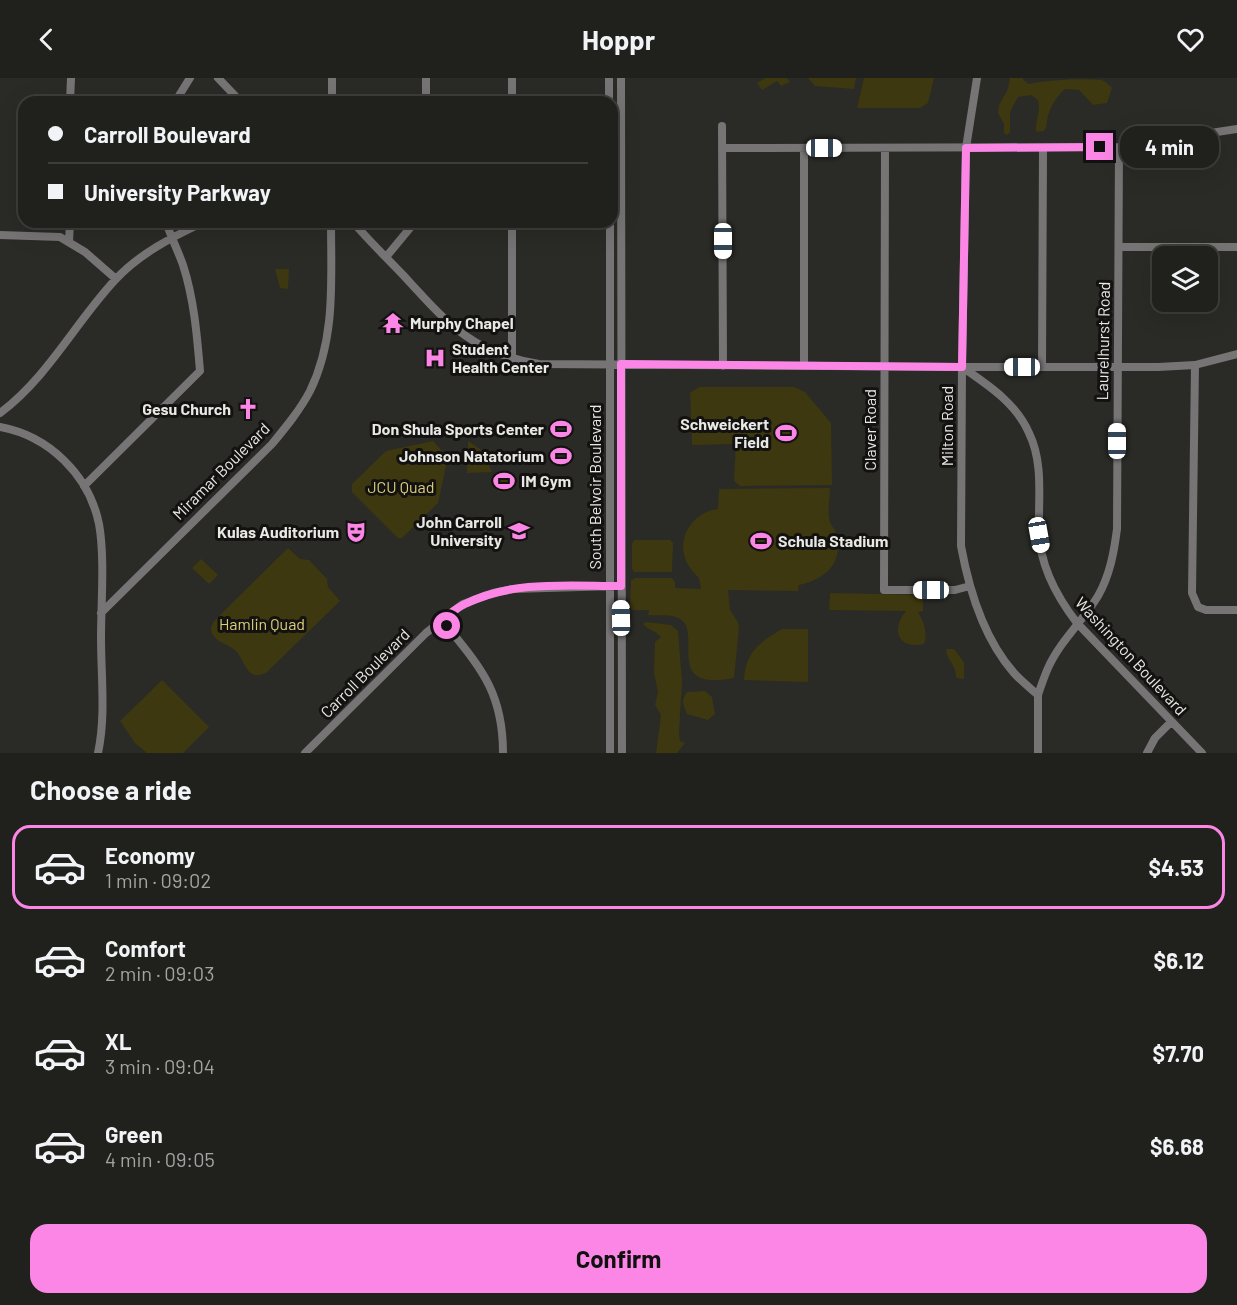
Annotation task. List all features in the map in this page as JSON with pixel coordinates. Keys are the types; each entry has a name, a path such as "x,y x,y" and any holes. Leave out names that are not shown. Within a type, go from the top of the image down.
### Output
{"street":[{"path":"70,78 70,96"},
{"path":"179,96 190,78"},
{"path":"218,78 235,96"},
{"path":"332,78 332,96"},
{"path":"426,78 426,96"},
{"path":"512,78 512,96"},
{"path":"609,78 609,96"},
{"name":"South Belvoir Boulevard","path":"621,78 622,753"},
{"name":"Milton Road","path":"977,78 966,148 961,546 970,586 984,625 1014,672 1038,695"},
{"path":"609,92 621,92"},
{"path":"722,126 723,366"},
{"path":"723,148 1119,147 1237,129"},
{"name":"Laurelhurst Road","path":"1038,695 1048,667 1098,595 1109,571 1114,551 1117,529 1119,147"},
{"path":"804,148 804,366"},
{"name":"Claver Road","path":"885,148 884,590 955,590 970,586"},
{"path":"1042,367 1043,148"},
{"path":"69,242 70,228"},
{"path":"84,486 200,371 196,322 191,296 183,266 168,228"},
{"path":"0,413 28,389 116,279 171,237 191,228"},
{"name":"Miramar Boulevard","path":"101,613 272,444 293,418 310,391 326,350 330,317 331,228"},
{"path":"359,228 442,318 462,335 491,351 539,364 1118,367 1195,365 1237,354"},
{"path":"386,257 410,228"},
{"path":"512,228 512,358"},
{"name":"South Belvoir Boulevard","path":"610,228 610,753"},
{"path":"0,235 56,236 91,257 116,279"},
{"path":"1119,247 1237,247"},
{"path":"1195,365 1192,593 1198,607 1206,610 1234,610"},
{"name":"Washington Boulevard","path":"962,367 1010,405 1030,434 1040,470 1039,535 1042,552 1052,585 1063,605 1077,623 1202,753"},
{"path":"0,427 22,433 47,446 68,464 84,486 94,507 100,530 101,724 98,753"},
{"name":"Carroll Boulevard","path":"305,753 426,633 463,604 494,592 513,589 621,586"},
{"path":"442,620 479,666 488,682 501,718 503,753"},
{"path":"1038,695 1038,753"},
{"path":"1147,753 1155,738 1171,722"}],"green space":[{"path":"765,78 787,78 790,82 781,86 777,81 762,90 757,83"},
{"path":"808,78 856,78 854,89 815,86"},
{"path":"864,78 934,78 928,103 920,108 857,108"},
{"path":"1010,78 1022,78 1028,84 1045,81 1101,80 1112,88 1107,103 1093,105 1079,90 1065,89 1049,112 1044,131 1036,132 1038,100 1031,95 1018,97 1010,112 1010,132 1007,135 1004,133 1004,124 998,113"},
{"path":"275,269 289,269 288,289 280,288"},
{"name":"Schweickert Field","path":"699,387 794,387 805,392 831,423 832,485 740,486 734,481 736,442 692,445 690,393"},
{"name":"JCU Quad","path":"433,441 448,457 438,503 402,538 398,538 352,492 352,484 386,451"},
{"path":"468,441 483,451 492,472 467,473"},
{"name":"IM Gym","path":"498,471 510,472 510,491 498,492"},
{"name":"Schula Stadium","path":"830,488 829,518 836,533 838,545 837,554 830,569 817,579 799,585 798,591 728,590 730,610 739,628 734,678 711,680 697,676 691,668 688,657 688,633 685,623 676,617 648,615 649,610 633,610 630,607 631,581 635,578 672,578 675,588 701,589 698,578 684,556 684,537 693,521 700,515 718,509 719,489"},
{"path":"634,540 670,540 673,543 672,572 634,572 632,544"},
{"name":"Hamlin Quad","path":"288,548 300,559 309,560 327,579 328,587 340,601 266,673 254,675 247,670 236,651 214,637 211,632 212,627 214,621"},
{"path":"201,559 218,575 209,584 192,568"},
{"path":"830,593 923,595 923,611 918,612 925,628 924,644 908,644 899,636 899,625 906,611 829,610"},
{"path":"646,622 671,625 678,631 682,682 679,733 680,741 685,743 677,753 656,753 661,715 655,705 658,692 654,673 655,642 661,637 643,624"},
{"path":"782,629 808,629 808,682 744,680 747,662 755,649"},
{"path":"946,649 954,649 964,662 964,679 956,678 955,669"},
{"path":"162,680 209,727 183,753 147,753 135,743 120,721"},
{"path":"705,691 712,697 715,714 708,720 687,714 683,703 687,692"}],"place":[{"name":"Murphy Chapel","path":"393,323"},
{"name":"Student Health Center","path":"435,358"},
{"name":"Gesu Church","path":"248,409"},
{"name":"Don Shula Sports Center","path":"561,429"},
{"name":"Schweickert Field","path":"786,433"},
{"name":"Johnson Natatorium","path":"561,456"},
{"name":"IM Gym","path":"504,481"},
{"name":"John Carroll University","path":"519,531"},
{"name":"Kulas Auditorium","path":"356,532"},
{"name":"Schula Stadium","path":"761,541"}],"route":[{"path":"447,626 442,620 463,604 494,592 532,587 621,586 621,364 962,367 966,148 1100,147"}]}
